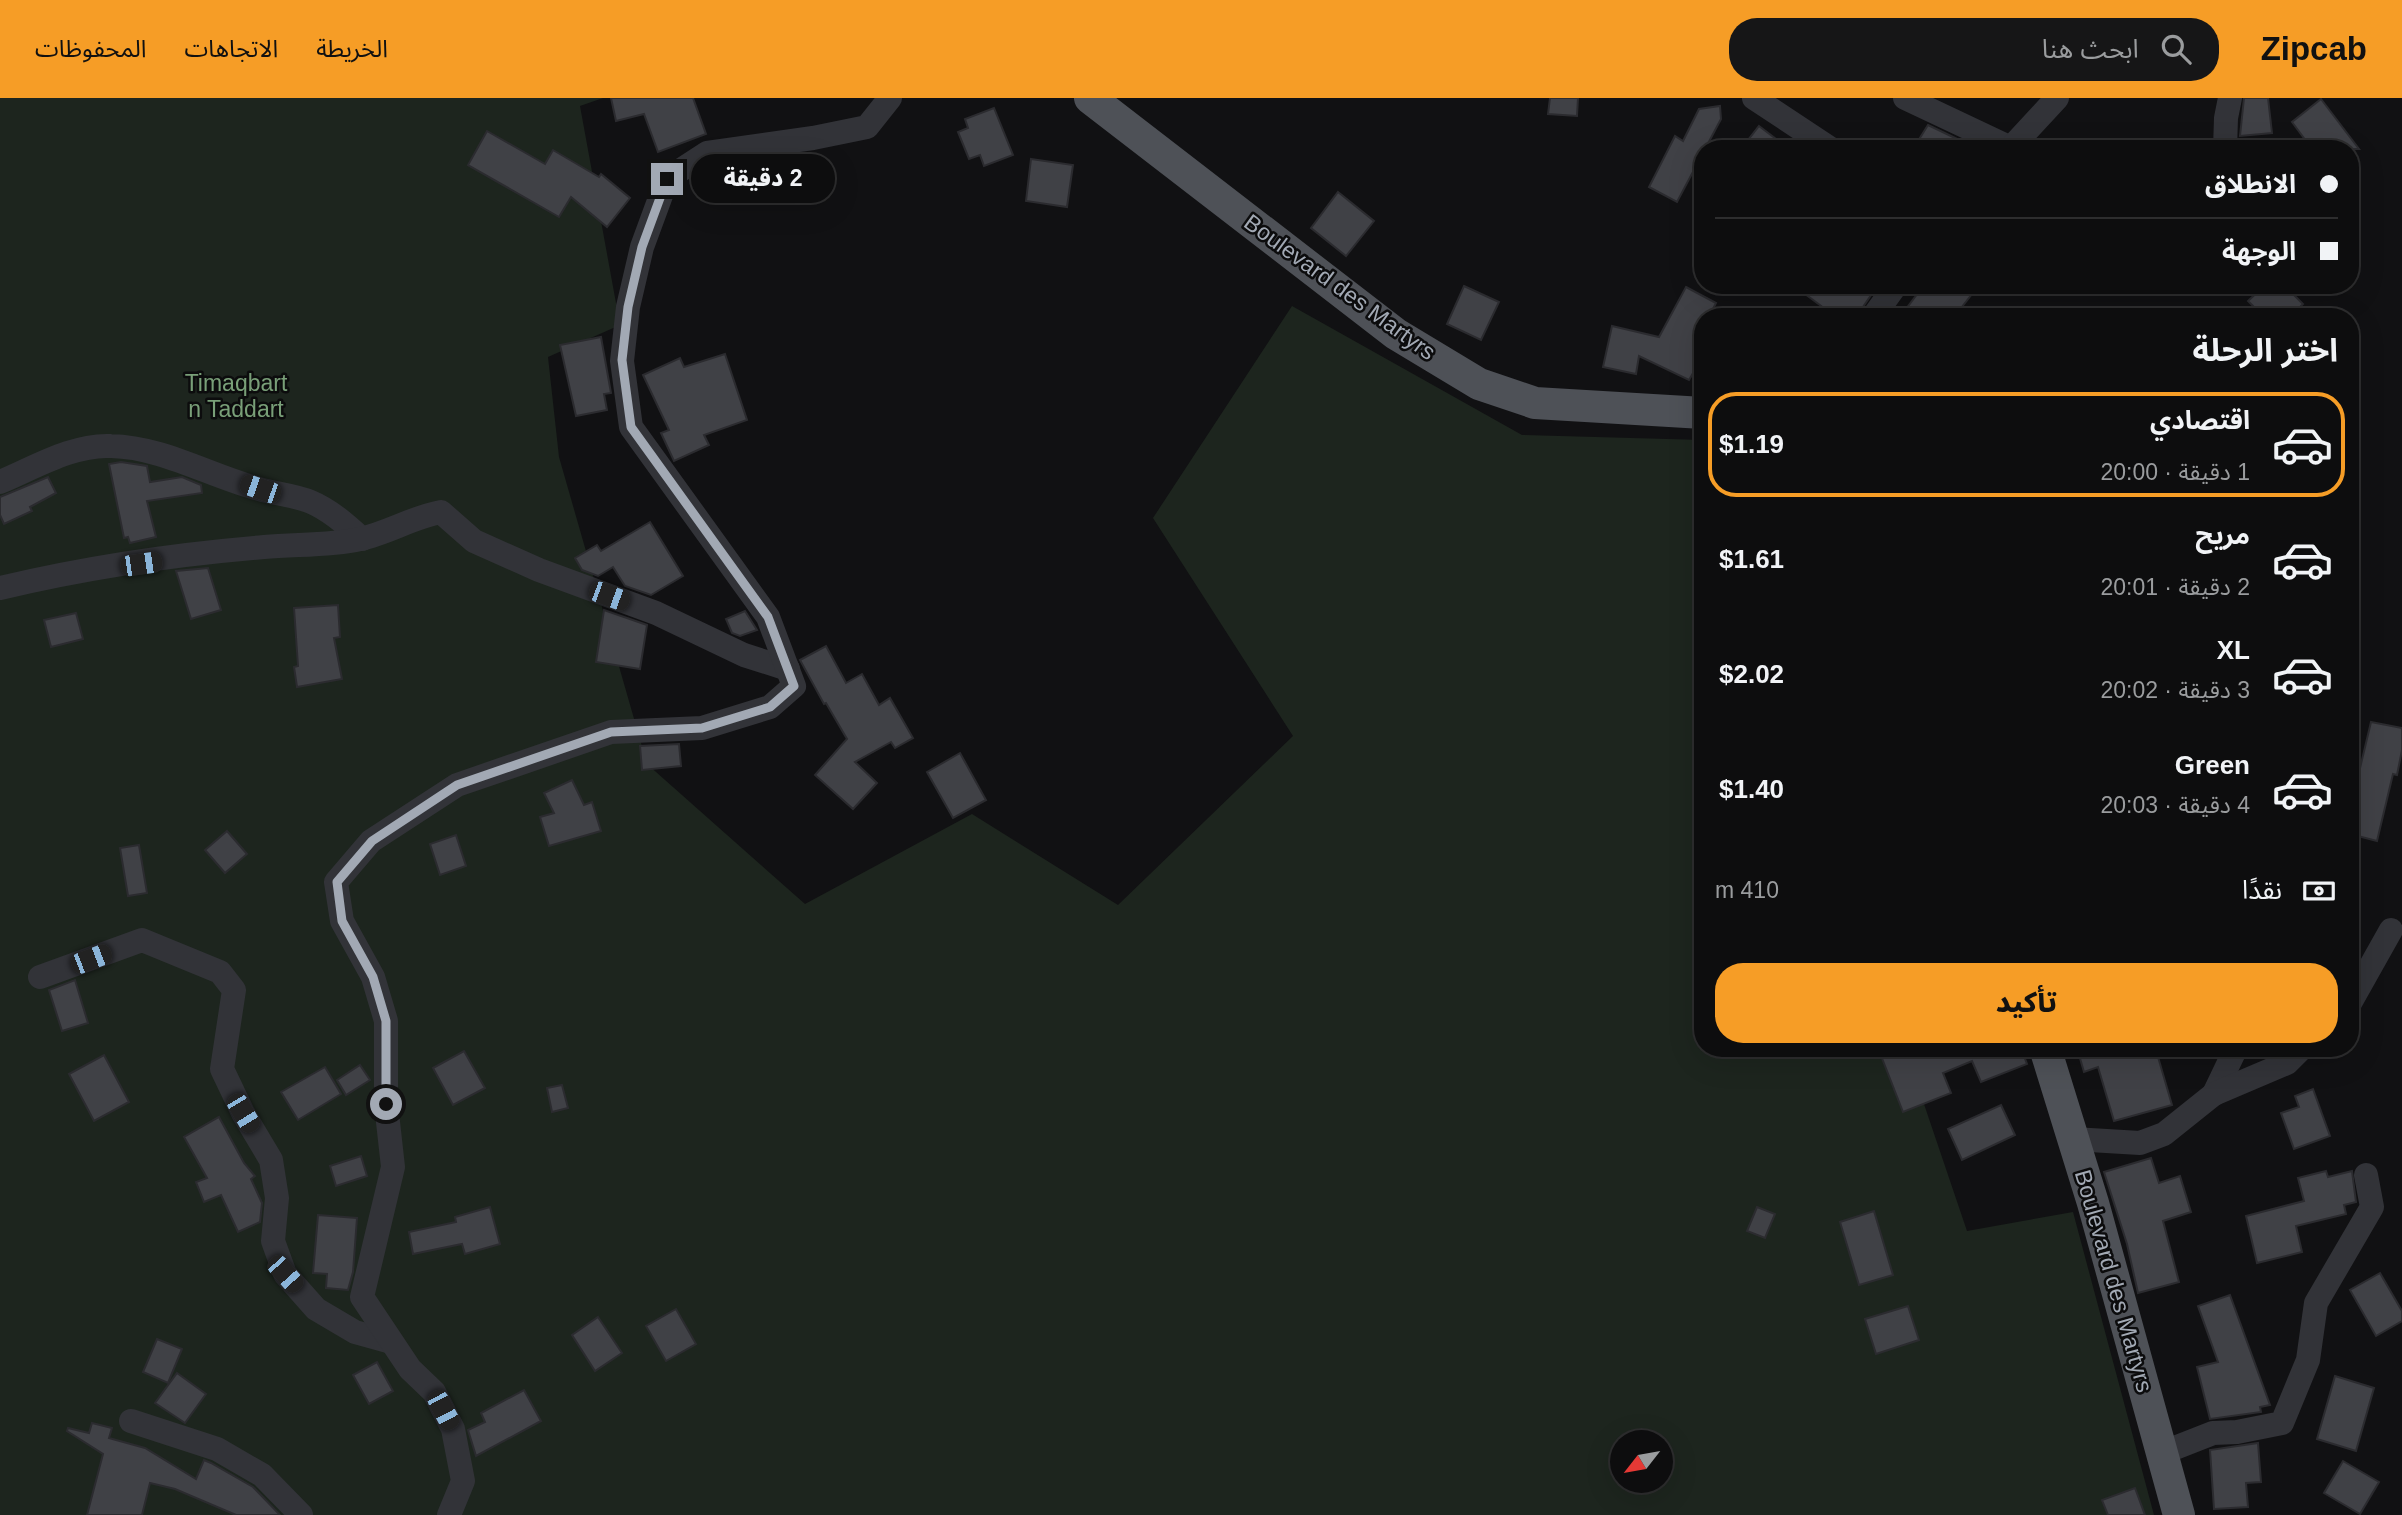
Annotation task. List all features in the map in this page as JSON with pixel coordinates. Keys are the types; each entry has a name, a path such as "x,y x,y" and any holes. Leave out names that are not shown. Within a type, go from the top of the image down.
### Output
{"main road":[{"name":"Boulevard des Martyrs","path":"1090,98 1396,334 1479,384 1535,402 1694,412"},
{"name":"Boulevard des Martyrs","path":"2048,1057 2179,1515"}],"street":[{"path":"449,1515 463,1481 453,1429 434,1392 410,1369 362,1297 393,1167 386,1104 386,1021 373,977 342,921 337,882 372,841 457,785 611,732 702,728 770,707 794,686 768,617 631,427 622,360 628,307 642,247 667,179 707,153 813,138 867,127 890,98"},
{"path":"1754,98 1817,140"},
{"path":"1905,98 1994,140"},
{"path":"2018,140 2057,98"},
{"path":"2225,140 2230,98"},
{"path":"0,482 91,447 110,446 141,450 260,489 311,502 342,520 362,539"},
{"path":"0,588 37,579 167,560 265,547 320,545 362,539 424,515 441,512 474,541 539,570 656,613 744,655 788,669"},
{"path":"2359,987 2391,930"},
{"path":"40,978 142,940 220,972 234,990 222,1069 243,1113 271,1160 278,1198 273,1241 285,1274 316,1309 355,1332 391,1342"},
{"path":"2214,1094 2232,1057"},
{"path":"2073,1139 2140,1143 2164,1134 2214,1094 2287,1063 2293,1057"},
{"path":"2162,1453 2213,1433 2236,1432 2282,1423 2308,1360 2316,1303 2372,1207 2366,1175"},
{"path":"131,1421 217,1449 262,1475 301,1515"}],"green space":[{"name":"Timaqbart n Taddart","path":"0,98 603,98 580,106 620,325 548,357 559,457 647,764 805,904 972,814 1118,905 1293,736 1153,518 1292,306 1522,435 1694,440 1694,1057 1908,1057 1967,1231 2073,1212 2154,1515 0,1515"}],"building":[{"path":"611,98 693,98 706,134 658,152 644,114 616,121"},
{"path":"1550,98 1578,98 1577,116 1548,114"},
{"path":"2244,98 2268,98 2272,133 2240,136"},
{"path":"2321,99 2352,140 2305,140 2292,122"},
{"path":"1720,106 1721,119 1710,140 1694,140 1694,170 1677,202 1649,187 1675,136 1683,141 1699,109"},
{"path":"994,108 1013,155 984,166 980,155 969,159 958,132 968,128 965,119"},
{"path":"1928,125 1959,140 1919,140"},
{"path":"1759,126 1777,140 1748,140"},
{"path":"487,131 545,164 553,150 599,177 601,174 630,198 607,227 571,197 559,217 468,165"},
{"path":"1031,159 1073,165 1067,207 1026,201"},
{"path":"1338,192 1374,221 1346,256 1311,228"},
{"path":"1464,286 1499,302 1481,340 1447,324"},
{"path":"1686,287 1694,294 1716,303 1714,308 1694,308 1694,371 1689,380 1639,356 1636,374 1603,367 1612,326 1659,337"},
{"path":"1805,294 1872,294 1862,308 1824,308"},
{"path":"1917,294 1972,294 1961,308 1907,308"},
{"path":"2255,294 2293,294 2303,304 2299,308 2255,308 2248,301"},
{"path":"601,337 611,393 604,394 607,410 576,416 560,345"},
{"path":"725,354 747,420 704,435 709,445 674,461 661,433 669,430 643,375 680,358 684,367"},
{"path":"121,462 147,466 150,482 182,477 201,485 202,493 147,501 156,537 130,543 128,537 124,538 109,464"},
{"path":"48,477 56,493 30,507 32,511 4,524 0,515 0,497"},
{"path":"650,522 683,576 651,595 625,586 613,567 598,576 582,570 575,558 597,545 601,551"},
{"path":"208,568 221,610 191,619 176,571"},
{"path":"338,605 340,637 334,638 342,679 297,687 294,667 298,666 294,608"},
{"path":"604,610 647,625 640,669 596,662"},
{"path":"745,611 757,630 740,636 732,633 726,619"},
{"path":"76,613 83,639 51,647 44,620"},
{"path":"826,646 846,683 862,674 879,705 890,698 913,738 895,748 891,742 855,762 877,783 853,809 815,775 847,739 800,660"},
{"path":"2371,722 2402,728 2402,750 2397,775 2393,774 2377,841 2359,836 2359,772"},
{"path":"679,744 681,766 642,770 640,746"},
{"path":"960,753 986,800 953,818 927,772"},
{"path":"572,780 584,805 592,802 601,831 549,846 540,817 554,813 544,793"},
{"path":"227,831 247,854 225,873 205,850"},
{"path":"456,835 466,866 440,875 430,844"},
{"path":"139,845 147,893 128,896 120,848"},
{"path":"75,980 88,1023 62,1031 49,990"},
{"path":"464,1051 485,1088 453,1105 433,1068"},
{"path":"104,1055 129,1102 94,1121 69,1074"},
{"path":"1882,1057 2024,1057 2027,1064 1981,1082 1972,1061 1943,1073 1951,1093 1903,1112"},
{"path":"2080,1057 2158,1057 2172,1105 2114,1121 2098,1067 2084,1072"},
{"path":"360,1065 370,1080 346,1095 337,1080"},
{"path":"325,1067 341,1094 298,1120 281,1092"},
{"path":"562,1085 568,1108 552,1112 547,1088"},
{"path":"2313,1089 2330,1136 2294,1149 2281,1113 2299,1107 2295,1096"},
{"path":"2001,1105 2015,1135 1962,1160 1948,1129"},
{"path":"219,1117 244,1163 255,1176 251,1179 262,1203 260,1222 238,1232 221,1195 204,1202 196,1182 207,1178 184,1137"},
{"path":"361,1156 367,1176 336,1186 330,1166"},
{"path":"2151,1158 2159,1183 2180,1176 2191,1212 2163,1221 2179,1282 2138,1293 2127,1244 2104,1172"},
{"path":"2326,1171 2328,1177 2352,1171 2356,1202 2344,1205 2346,1214 2296,1226 2302,1252 2257,1263 2246,1216 2304,1201 2298,1178"},
{"path":"490,1207 500,1244 465,1254 462,1244 413,1254 409,1232 456,1222 455,1217"},
{"path":"1757,1207 1775,1214 1765,1238 1747,1231"},
{"path":"1874,1211 1893,1275 1859,1285 1840,1222"},
{"path":"318,1215 357,1218 353,1272 348,1290 326,1288 327,1274 313,1273"},
{"path":"2380,1273 2402,1311 2402,1321 2376,1336 2350,1290"},
{"path":"2230,1295 2270,1405 2260,1407 2261,1412 2210,1419 2197,1367 2218,1362 2198,1306"},
{"path":"1908,1306 1919,1340 1876,1354 1865,1319"},
{"path":"676,1309 696,1344 666,1361 646,1326"},
{"path":"598,1317 622,1353 595,1371 572,1335"},
{"path":"157,1339 182,1349 168,1383 143,1372"},
{"path":"377,1362 393,1391 369,1404 353,1375"},
{"path":"177,1373 206,1394 185,1423 155,1403"},
{"path":"2335,1376 2374,1388 2356,1451 2317,1439"},
{"path":"524,1390 541,1421 476,1456 468,1430 485,1422 481,1413"},
{"path":"92,1423 112,1428 109,1438 145,1448 196,1479 204,1460 211,1463 253,1487 280,1515 236,1515 175,1489 150,1483 142,1515 87,1515 103,1454 67,1431 68,1428 89,1433"},
{"path":"2258,1443 2261,1482 2246,1483 2248,1507 2214,1509 2210,1450"},
{"path":"2343,1461 2379,1482 2360,1514 2324,1493"},
{"path":"2135,1488 2145,1515 2108,1515 2102,1500"}],"route":[{"path":"386,1104 386,1021 373,977 342,921 337,882 372,841 457,785 611,732 702,728 770,707 794,686 768,617 631,427 622,360 628,307 642,247 667,179"}]}
